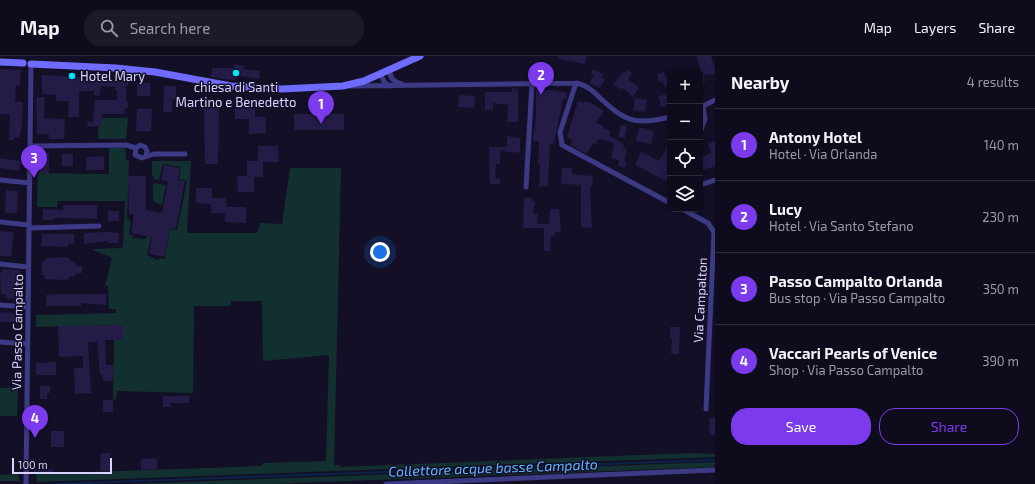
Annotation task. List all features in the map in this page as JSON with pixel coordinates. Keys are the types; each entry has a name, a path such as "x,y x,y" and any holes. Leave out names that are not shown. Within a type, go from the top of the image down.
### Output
{"main road":[{"path":"31,64 116,68 155,72 242,87 282,89 343,86 380,74 420,56"},
{"path":"0,62 23,63"}],"street":[{"name":"Via Passo Campalto","path":"26,484 31,64"},
{"path":"390,70 390,74 394,81 411,84"},
{"path":"380,74 385,83 392,86"},
{"path":"343,86 532,82 576,83 587,86 625,118 644,121 667,117"},
{"path":"526,187 532,82"},
{"path":"576,83 560,132 562,145 667,201"},
{"path":"703,106 715,100"},
{"path":"703,113 705,119 703,125"},
{"path":"30,146 126,145 136,148 140,145 145,147 147,151 146,156"},
{"path":"136,148 135,152 137,157 142,158 146,156 185,154"},
{"path":"0,180 30,184"},
{"path":"703,184 715,180"},
{"name":"Via Campalton","path":"688,212 708,223 714,232 706,409"},
{"path":"0,222 29,227 99,226"},
{"path":"0,264 28,267"},
{"path":"0,305 28,307"},
{"path":"0,342 28,344"},
{"path":"386,484 715,470"}],"green space":[{"path":"99,118 128,118 126,139 98,139"},
{"path":"109,148 125,148 126,160 129,160 127,217 131,222 129,235 133,235 132,238 146,239 149,225 152,233 147,255 158,260 159,258 165,259 170,229 177,230 187,181 179,179 181,167 163,164 159,180 154,179 152,174 152,161 191,161 187,233 257,233 260,223 282,224 290,168 341,168 334,465 339,465 340,467 690,453 715,454 715,457 37,482 36,474 262,466 263,463 326,461 329,355 263,361 262,301 231,301 231,306 194,306 193,393 117,391 116,399 113,400 114,340 123,340 123,325 36,327 36,315 116,313 116,309 109,309 108,286 105,286 112,258 91,249 122,248 125,201 58,201 57,207 37,207 38,173 109,174"},
{"path":"155,183 166,185 162,205 153,201 153,185"},
{"path":"18,387 17,416 0,416 0,388"},
{"path":"715,462 714,467 272,484 127,484"},
{"path":"17,474 19,481 0,481 0,475"}],"building":[{"path":"558,56 587,56 585,64 558,59"},
{"path":"697,56 711,56 715,68 715,74 704,75 705,83 703,83 703,68 700,68"},
{"name":"chiesa di Santi Martino e Benedetto","path":"234,64 244,66 243,69 260,71 259,79 236,75 236,79 233,80 211,77 212,68 234,68"},
{"path":"0,69 21,70 20,85 16,85 15,102 23,102 22,125 20,137 14,138 14,140 9,140 10,115 0,114"},
{"path":"593,69 603,74 601,77 605,79 600,88 589,83 594,75 591,74"},
{"path":"627,70 632,73 628,79 639,88 633,97 623,88 621,90 613,84 623,72 625,73"},
{"path":"664,72 665,76 667,76 667,86 664,87 663,81 659,82 657,74"},
{"path":"42,75 115,81 115,77 129,77 128,86 126,85 126,101 128,101 128,108 125,108 124,114 102,114 102,126 87,127 88,121 93,122 95,100 117,100 117,90 115,90 115,87 101,86 99,96 94,95 94,91 79,91 79,117 68,117 69,101 56,101 56,95 42,94"},
{"path":"137,83 150,83 150,96 137,96"},
{"path":"164,86 176,86 176,100 172,99 172,112 163,112"},
{"path":"512,88 518,89 518,122 507,122 508,105 493,103 493,110 485,110 485,92 512,92"},
{"path":"536,90 554,90 567,93 566,99 563,99 554,144 550,143 548,186 539,186 539,141 533,141 536,115"},
{"path":"667,94 667,106 661,107 658,96"},
{"path":"459,95 475,96 474,108 458,107"},
{"path":"36,97 45,97 44,118 65,119 64,139 49,139 49,134 37,134"},
{"path":"635,98 647,100 645,112 633,110"},
{"path":"578,101 591,103 604,111 596,123 604,126 603,128 610,131 609,136 624,144 623,148 627,149 624,162 627,162 625,168 618,166 619,160 611,158 614,143 598,139 596,144 593,143 587,154 570,145 573,140 567,137"},
{"path":"235,105 255,105 255,117 266,117 266,133 249,134 249,119 235,119"},
{"path":"204,106 219,106 218,164 205,164"},
{"path":"137,109 152,109 151,131 136,131"},
{"path":"294,114 344,114 344,130 294,130"},
{"path":"621,125 627,126 625,138 618,137"},
{"path":"639,127 654,131 651,144 636,141"},
{"path":"507,136 520,138 520,153 500,151 500,164 496,164 495,178 501,179 500,184 490,184 489,147 507,147"},
{"path":"715,141 715,167 703,170 703,156 711,153 708,144"},
{"path":"258,146 278,146 279,162 263,162 263,177 254,177 254,192 238,192 237,176 247,176 247,161 258,161"},
{"path":"667,147 667,181 635,165 641,152 659,161"},
{"path":"40,153 49,153 49,173 39,173"},
{"path":"62,154 73,154 73,166 62,166"},
{"path":"104,156 104,170 86,170 86,157"},
{"path":"0,158 21,161 19,171 0,168"},
{"path":"164,165 180,168 178,180 185,181 176,229 170,228 165,257 149,254 152,237 131,233 134,214 129,214 128,176 146,176 146,210 162,213 168,182 161,180"},
{"path":"562,168 572,168 572,174 593,176 592,187 590,187 592,228 581,227 581,185 561,184"},
{"path":"196,188 212,188 212,198 226,198 227,207 246,207 246,223 225,222 225,213 211,213 211,204 196,203"},
{"path":"6,190 18,191 17,213 5,213"},
{"path":"524,198 532,198 532,201 535,201 533,214 538,214 537,224 549,224 550,209 559,209 561,232 555,232 555,235 551,236 550,251 544,251 544,228 523,228"},
{"path":"63,205 97,205 97,219 54,218 54,220 43,220 43,209 63,210"},
{"path":"108,211 119,211 119,221 108,221"},
{"path":"0,231 14,232 11,257 0,256"},
{"path":"84,233 119,233 118,243 108,243 108,241 84,244"},
{"path":"42,234 74,234 74,244 68,244 68,247 41,246"},
{"path":"60,257 69,258 70,261 75,262 76,266 82,266 82,273 76,273 75,276 68,277 69,280 45,279 45,276 42,275 42,262 45,262 45,259"},
{"path":"2,269 21,270 20,285 15,285 14,299 6,298 6,294 1,294 0,272 2,272"},
{"path":"106,294 106,305 81,303 81,306 46,306 46,295"},
{"path":"0,312 15,313 15,322 0,322"},
{"path":"123,325 123,340 105,340 106,365 113,365 113,381 103,381 103,375 100,375 97,342 88,342 91,393 75,394 74,368 83,368 83,356 59,357 58,326"},
{"path":"670,327 680,327 679,354 671,354 672,339 670,338"},
{"path":"56,362 56,375 36,375 36,363"},
{"path":"40,386 50,386 50,393 47,393 47,399 40,399"},
{"path":"163,396 189,396 189,403 171,403 170,407 163,407"},
{"path":"103,400 113,400 113,412 103,412"},
{"path":"709,418 715,418 715,435 710,435"},
{"path":"51,431 64,431 64,447 51,447"},
{"path":"101,453 110,453 110,471 100,471"},
{"path":"157,458 157,469 141,470 141,459"},
{"path":"34,469 53,469 53,473 34,474"}],"waterway":[{"name":"Collettore acque basse Campalto","path":"56,484 715,460"}],"place":[{"name":"chiesa di Santi Martino e Benedetto","path":"236,73"},
{"name":"Hotel Mary","path":"72,76"},
{"name":"Lucy","path":"541,95"},
{"name":"Antony Hotel","path":"321,124"},
{"name":"Passo Campalto Orlanda","path":"34,178"},
{"name":"Vaccari Pearls of Venice","path":"35,438"}]}
